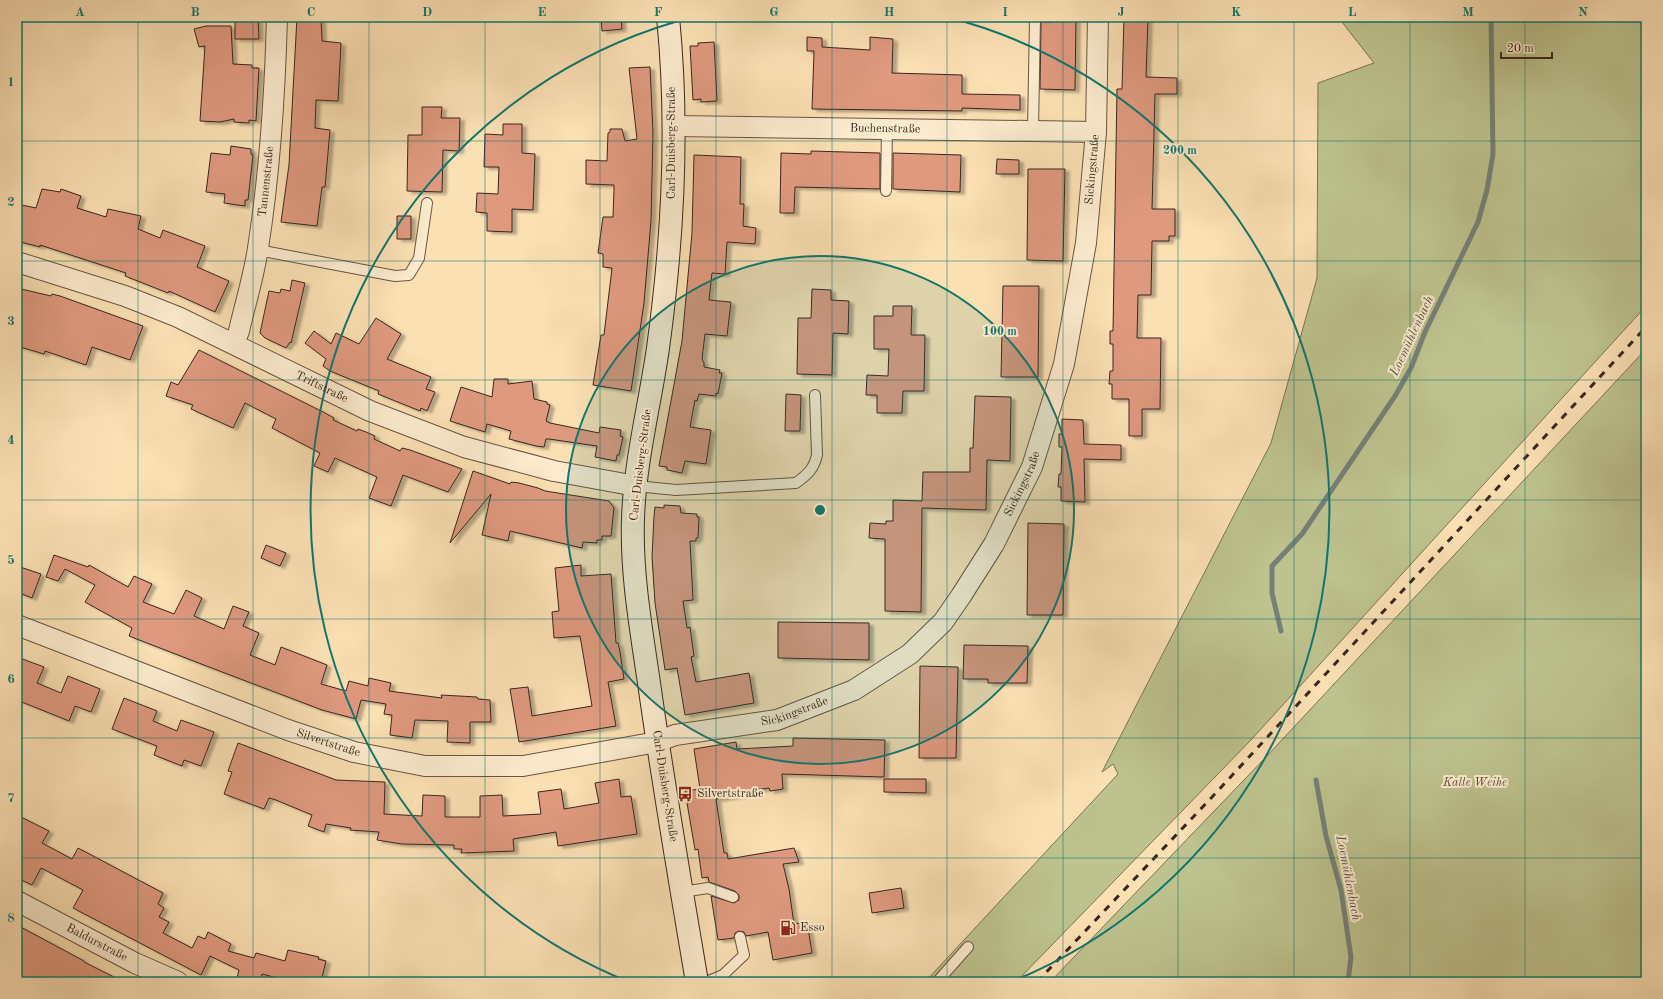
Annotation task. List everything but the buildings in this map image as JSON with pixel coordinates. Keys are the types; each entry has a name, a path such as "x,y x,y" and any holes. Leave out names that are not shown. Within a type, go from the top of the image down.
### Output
{"main road":[{"name":"Carl-Duisberg-Straße","path":"668,17 674,126 671,234 658,350 636,486 633,517 633,573 657,742 697,982"}],"street":[{"name":"Tannenstraße","path":"234,344 239,332 258,250 271,145 276,85 277,17"},
{"name":"Sickingstraße","path":"657,742 675,735 777,720 854,690 910,654 943,622 962,596 994,544 1032,467 1064,364 1086,243 1096,132 1098,17"},
{"name":"Buchenstraße","path":"674,126 1096,132"},
{"name":"Triftstraße","path":"17,262 125,296 178,317 370,411 464,447 554,471 636,486"},
{"name":"Silvertstraße","path":"17,625 288,730 354,752 425,766 524,766 657,742"},
{"name":"Baldurstraße","path":"17,901 134,963 178,982"}],"lane":[{"path":"1033,131 1035,17"},
{"path":"886,191 887,129"},
{"path":"258,250 395,276 409,275 419,258 427,203"},
{"path":"636,486 676,490 796,484 809,474 815,463 817,454 815,395"},
{"path":"682,892 708,888 733,897"},
{"path":"706,982 723,975 744,956 740,937"},
{"path":"937,982 968,947"}],"green space":[{"path":"1338,17 1646,17 1646,306 1250,741 1016,982 925,982 1118,774 1113,764 1102,772 1271,443 1317,278 1318,83 1374,63"},
{"name":"Kalte Weihe","path":"1646,349 1646,982 1050,982 1266,757"}],"waterway":[{"name":"Loemühlenbach","path":"1281,631 1272,593 1272,566 1302,534 1395,396 1411,368 1425,332 1478,222 1487,190 1493,154 1491,17"},
{"name":"Loemühlenbach","path":"1316,780 1326,836 1341,890 1351,957 1348,982"}],"railway":[{"path":"1037,982 1213,796 1646,327"}],"place":[{"name":"Silvertstraße","path":"685,794"},
{"name":"Esso","path":"788,928"}]}
